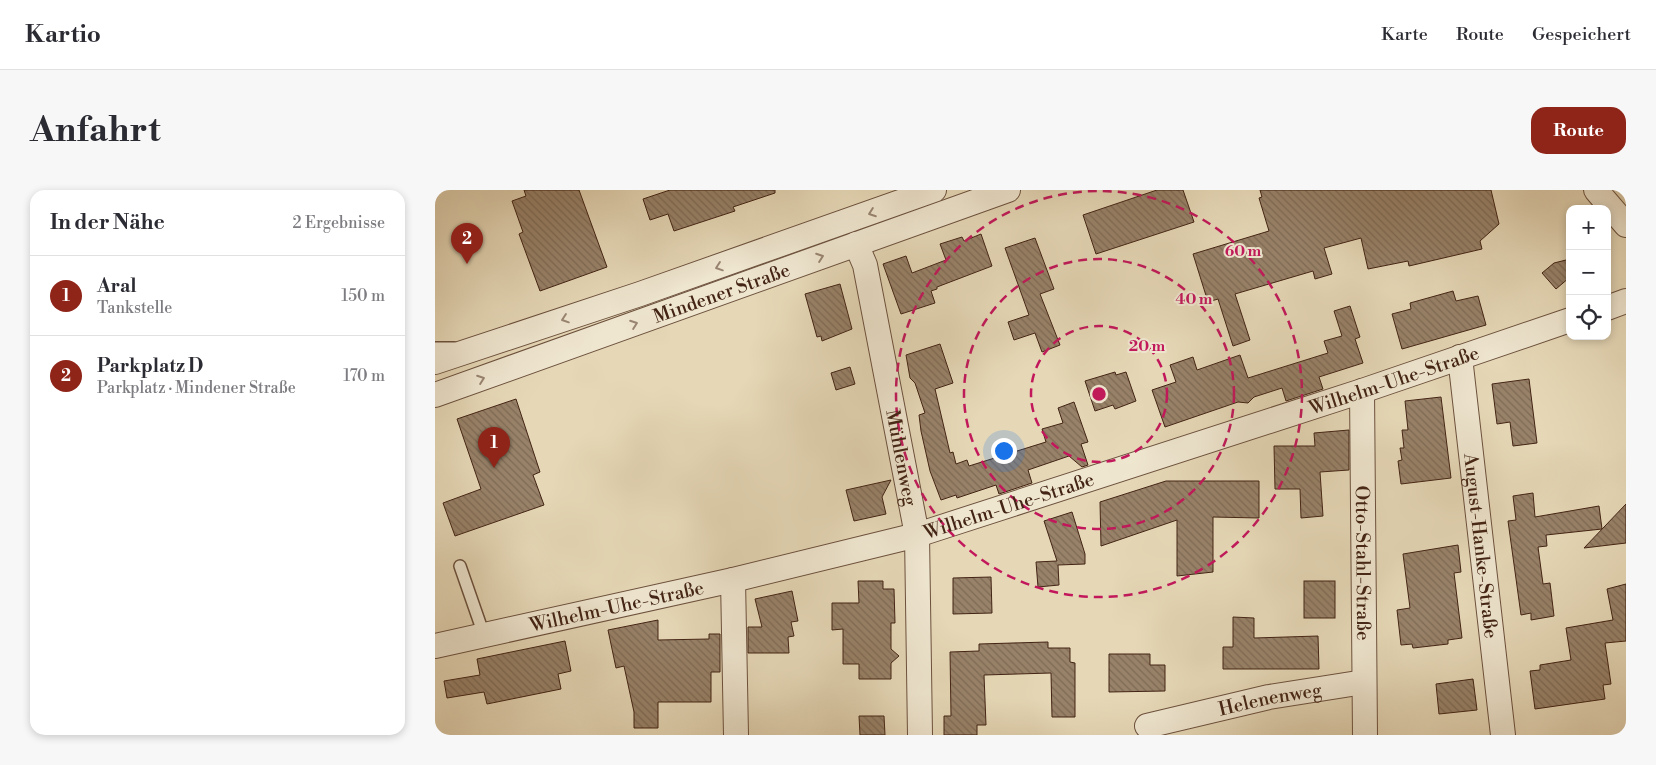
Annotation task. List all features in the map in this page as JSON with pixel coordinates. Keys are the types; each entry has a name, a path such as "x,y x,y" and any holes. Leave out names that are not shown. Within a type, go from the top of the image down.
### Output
{"street":[{"name":"Mindener Straße","path":"435,362 777,247 934,190"},
{"name":"Mindener Straße","path":"435,395 1008,190"},
{"path":"1596,190 1626,225"},
{"name":"Mühlenweg","path":"856,244 865,265 917,536 921,735"},
{"path":"1611,307 1626,301"},
{"name":"Wilhelm-Uhe-Straße","path":"435,646 733,580 917,536 1362,391 1566,321"},
{"name":"August-Hanke-Straße","path":"1459,357 1503,735"},
{"name":"Otto-Stahl-Straße","path":"1362,391 1365,735"},
{"path":"733,580 736,735"},
{"name":"Helenenweg","path":"1147,726 1269,697 1364,682"}],"lane":[{"path":"435,348 476,348"},
{"path":"460,566 484,635"}],"building":[{"path":"524,190 579,190 607,267 540,291 519,234 523,232 512,201 526,196"},
{"path":"670,190 775,190 775,193 733,207 735,211 674,231 668,214 650,220 643,199"},
{"path":"1157,190 1183,190 1194,222 1096,254 1083,215"},
{"path":"1260,190 1491,190 1499,224 1480,241 1482,249 1409,266 1408,261 1368,269 1361,238 1324,248 1332,274 1315,279 1313,271 1235,294 1250,340 1233,346 1218,299 1208,302 1193,254 1269,231 1259,198 1262,197"},
{"path":"981,234 992,266 937,287 937,289 931,291 935,303 901,314 883,264 906,256 912,273 946,260 940,244 962,237 964,241"},
{"path":"1035,238 1054,289 1040,294 1060,345 1042,352 1035,333 1014,340 1008,322 1029,315 1005,248"},
{"path":"1566,260 1566,280 1556,289 1542,273 1554,263"},
{"path":"840,284 852,329 822,341 821,336 817,337 805,294"},
{"path":"1453,291 1456,301 1478,296 1486,325 1402,349 1392,314 1411,309 1410,303"},
{"path":"1350,306 1360,337 1355,339 1363,363 1319,377 1323,389 1286,401 1282,388 1254,397 1248,403 1238,402 1165,427 1152,390 1176,382 1170,365 1193,357 1197,370 1240,355 1248,378 1328,353 1324,341 1342,336 1334,311"},
{"path":"940,344 953,383 935,389 950,453 953,452 956,464 967,460 969,466 1046,442 1042,429 1063,423 1058,408 1074,402 1088,442 1081,444 1088,465 1082,467 1069,456 1028,470 1032,483 999,494 996,485 957,498 956,495 941,500 930,471 921,431 919,415 925,413 915,383 910,378 906,355"},
{"path":"850,367 855,384 836,390 831,373"},
{"path":"1115,372 1116,375 1126,372 1136,401 1115,409 1113,405 1095,411 1085,381"},
{"path":"1529,379 1537,443 1513,446 1510,422 1497,424 1492,384"},
{"path":"1441,397 1451,478 1401,484 1398,461 1402,460 1400,448 1404,448 1402,430 1408,430 1405,401"},
{"path":"516,399 540,472 533,475 544,505 455,536 443,503 481,489 457,419"},
{"path":"1349,430 1349,470 1320,472 1323,516 1301,518 1300,489 1275,489 1274,446 1315,446 1314,433"},
{"path":"891,480 882,497 886,514 854,521 846,490"},
{"path":"1166,481 1259,481 1259,518 1213,517 1213,572 1177,576 1177,520 1101,546 1100,502"},
{"path":"1533,493 1535,517 1599,506 1602,529 1546,535 1547,546 1538,547 1543,584 1550,583 1554,616 1531,620 1531,613 1521,615 1508,521 1516,520 1513,496"},
{"path":"1626,504 1626,543 1584,548"},
{"path":"1072,512 1085,554 1085,564 1058,565 1059,585 1038,587 1036,562 1057,561 1044,521"},
{"path":"1458,545 1461,572 1454,573 1462,638 1448,640 1448,644 1413,648 1412,644 1401,645 1397,610 1410,608 1403,554"},
{"path":"991,577 992,613 953,614 953,578"},
{"path":"858,581 883,581 883,589 894,589 895,623 891,623 891,649 899,656 891,663 891,679 859,679 859,664 843,664 843,629 832,630 832,603 859,603"},
{"path":"1304,581 1335,581 1335,618 1304,618"},
{"path":"1626,584 1626,641 1605,643 1611,684 1603,685 1605,699 1535,709 1530,671 1540,670 1540,665 1571,660 1566,628 1613,620 1607,589"},
{"path":"792,591 798,621 791,622 794,636 788,637 789,653 748,653 748,627 762,627 755,599"},
{"path":"1233,617 1254,618 1254,638 1318,636 1319,669 1223,669 1223,647 1233,647"},
{"path":"658,620 658,640 709,639 709,634 720,634 720,672 711,672 711,702 658,702 658,728 634,728 634,712 624,666 616,668 608,630"},
{"path":"565,641 571,671 558,674 561,689 487,704 484,692 447,698 444,681 480,675 477,659"},
{"path":"1048,642 1048,648 1070,648 1070,662 1075,663 1075,717 1052,717 1051,673 984,675 986,725 977,725 977,735 944,735 944,716 951,716 950,652 979,651 979,644"},
{"path":"1109,654 1150,654 1150,665 1165,665 1165,691 1109,692"},
{"path":"1473,679 1477,710 1439,714 1436,684"},
{"path":"859,716 884,716 885,735 860,735"}],"place":[{"name":"Parkplatz D","path":"467,264"},
{"name":"Aral","path":"494,468"}]}
